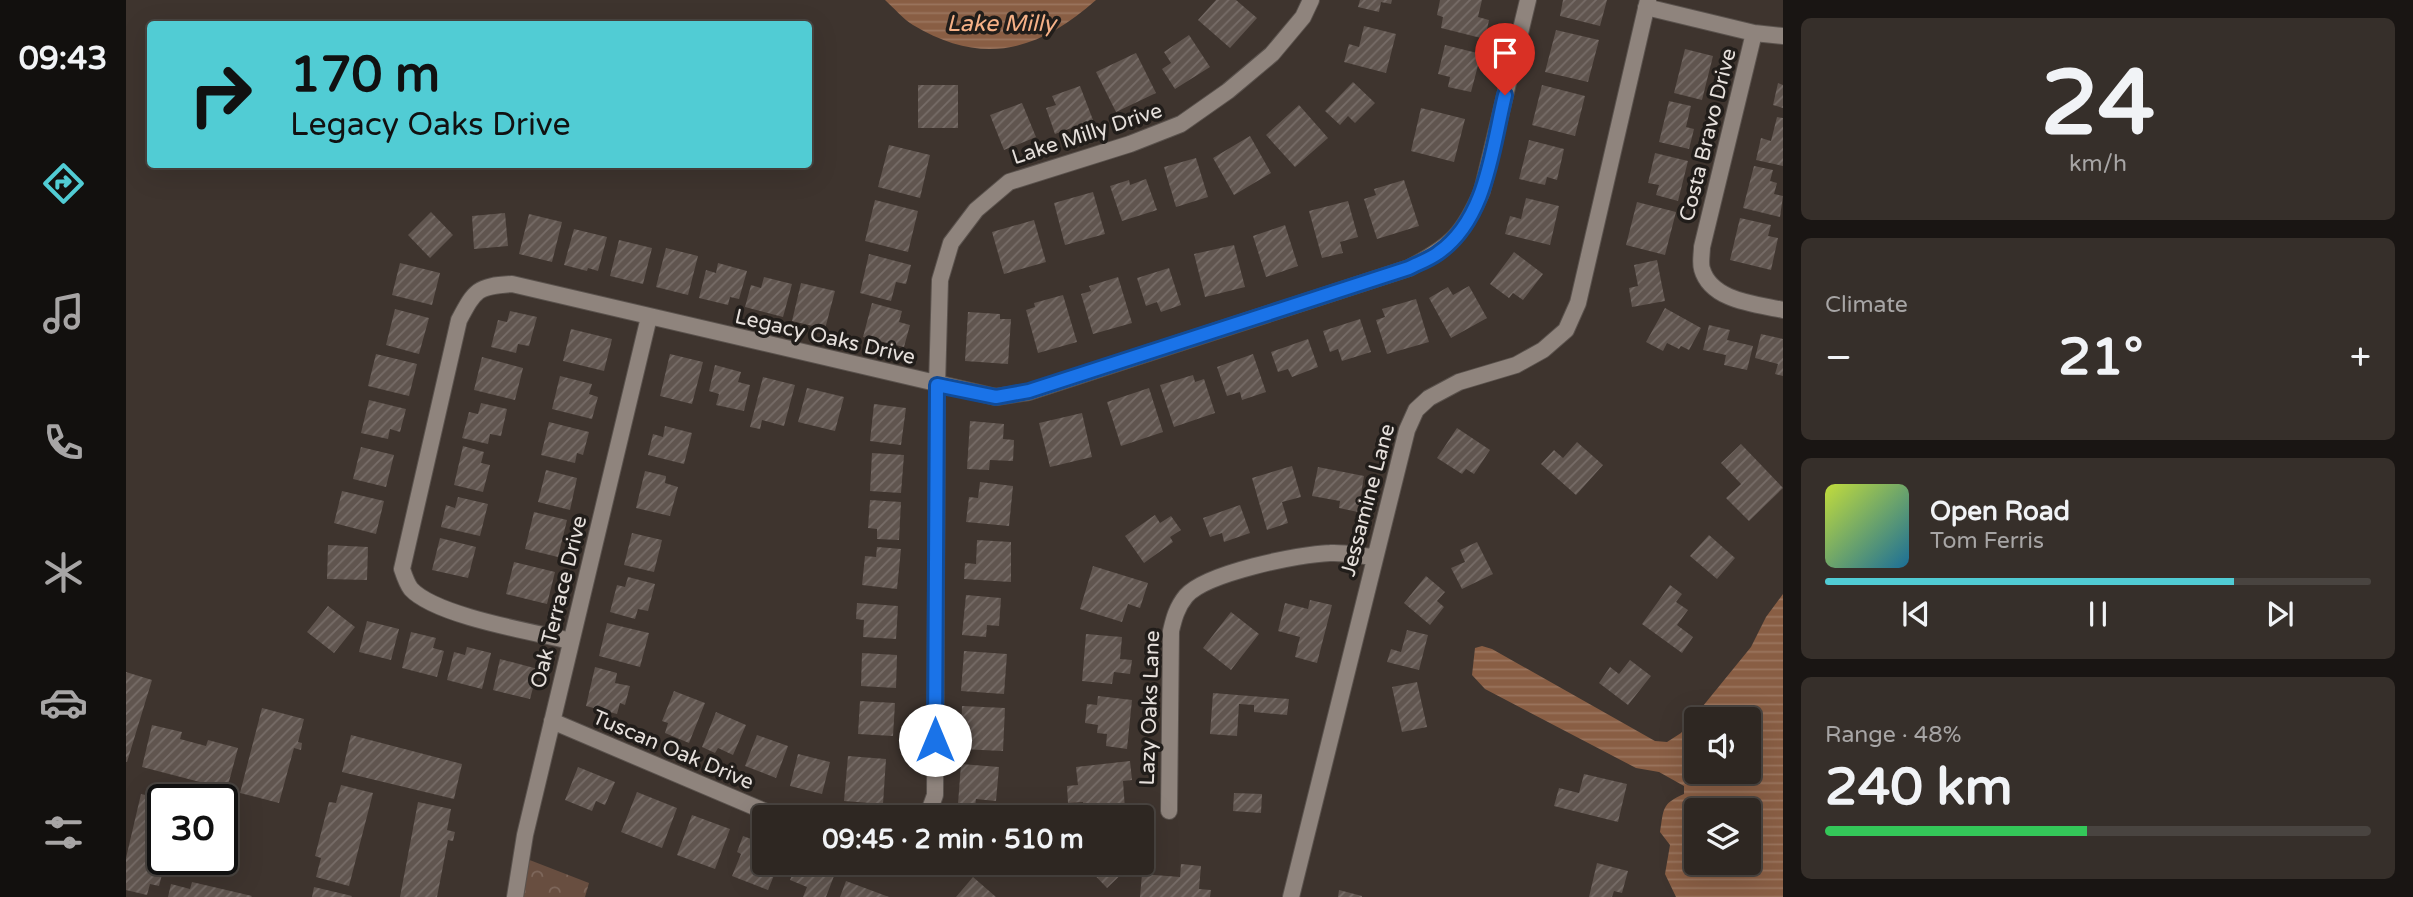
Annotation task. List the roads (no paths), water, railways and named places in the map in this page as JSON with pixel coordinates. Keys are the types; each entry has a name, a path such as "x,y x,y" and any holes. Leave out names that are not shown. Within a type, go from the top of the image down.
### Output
{"street":[{"name":"Lake Milly Drive","path":"937,385 940,280 951,243 976,210 1009,181 1130,144 1181,124 1228,91 1272,54 1303,17 1311,0"},
{"name":"Legacy Oaks Drive","path":"571,641 456,613 429,602 410,588 402,569 459,320 472,296 486,285 512,284 996,397 1029,391 1409,268 1438,253 1458,235 1470,219 1482,191 1528,0"},
{"path":"1647,4 1754,33 1783,36"},
{"name":"Jessamine Lane","path":"1291,897 1407,430 1416,410 1429,398 1459,382 1516,365 1543,351 1566,330 1578,303 1647,4"},
{"name":"Costa Bravo Drive","path":"1754,33 1702,247 1702,270 1716,291 1732,299 1783,310"},
{"name":"Oak Terrace Drive","path":"515,897 525,835 649,317"},
{"path":"931,805 935,795 937,385"},
{"name":"Lazy Oaks Lane","path":"1169,811 1171,631 1176,611 1187,594 1210,580 1291,556 1333,553 1374,557"},
{"name":"Tuscan Oak Drive","path":"552,721 752,806"}],"water":[{"name":"Lake Milly","path":"885,0 1096,0 1053,31 1031,41 986,49 963,46 939,38 909,23"},
{"path":"1783,594 1783,897 1676,897 1665,874 1670,845 1660,832 1667,804 1684,794 1684,786 1659,772 1636,768 1485,689 1472,675 1475,648 1482,646 1492,649 1655,741 1667,742 1684,729 1684,784 1761,784 1761,707 1702,707 1751,647 1766,617"}]}
